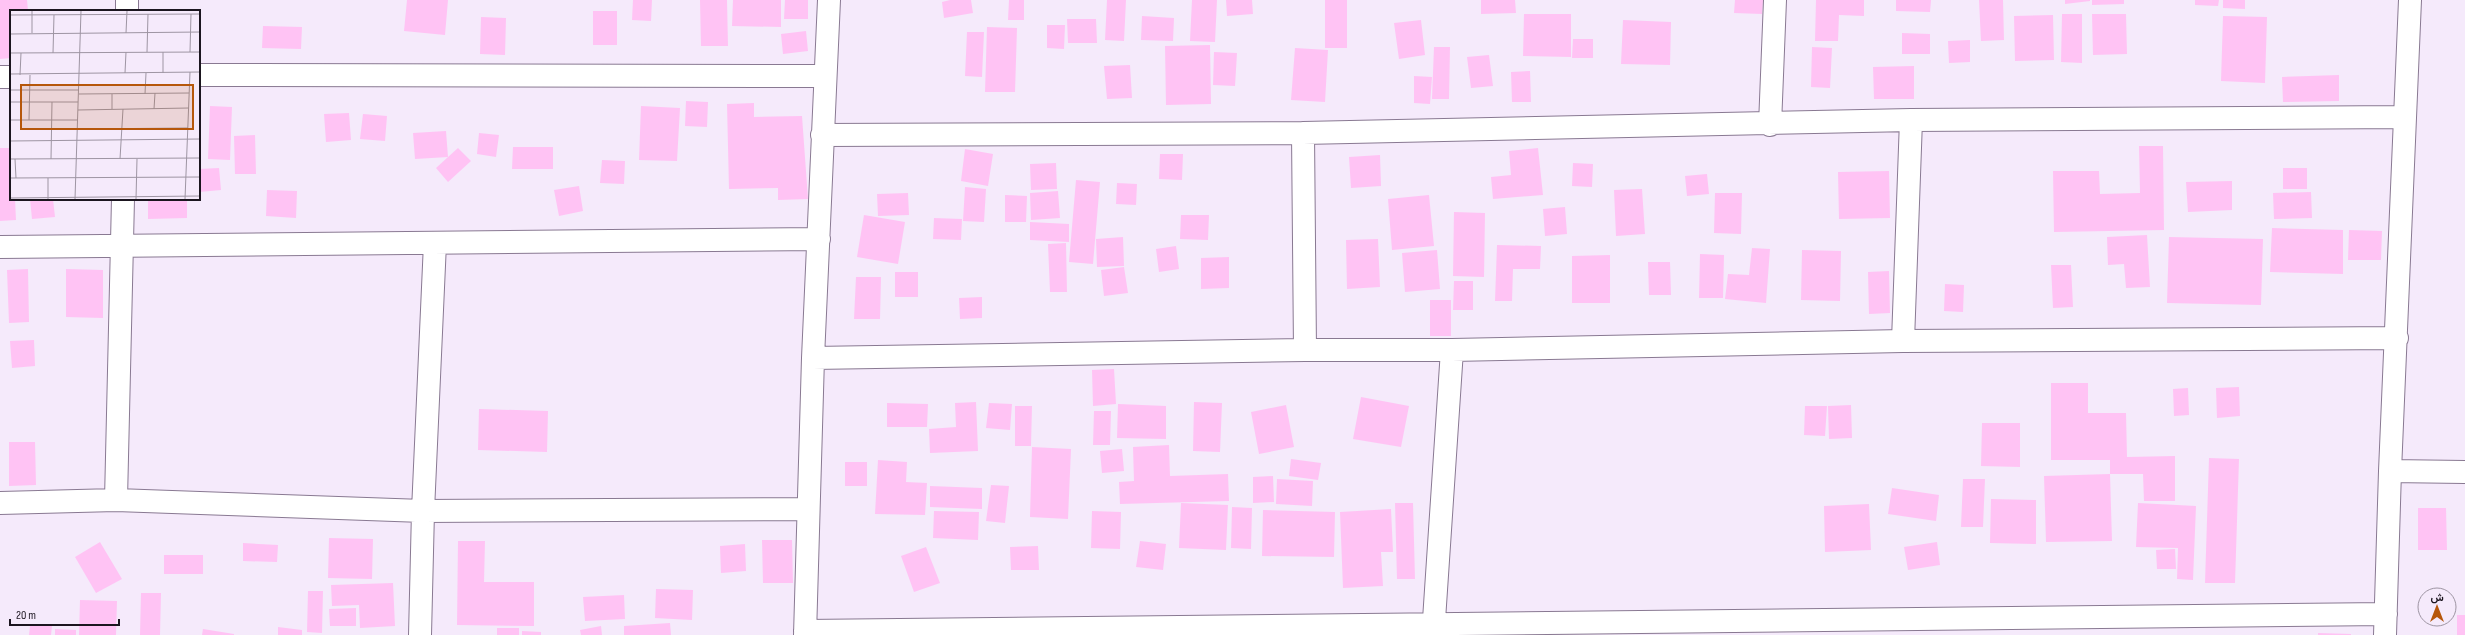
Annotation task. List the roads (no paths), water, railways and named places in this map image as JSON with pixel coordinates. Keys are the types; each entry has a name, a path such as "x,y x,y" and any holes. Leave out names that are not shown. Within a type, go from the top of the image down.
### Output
{"street":[{"path":"829,0 813,358 805,633 1433,629 2386,614"},
{"path":"1770,125 1775,0"},
{"path":"2385,635 2390,471 2397,338 2404,118 2410,0"},
{"path":"200,75 825,76"},
{"path":"822,135 1303,133 1770,125 1911,120 2404,118"},
{"path":"1903,341 1911,120"},
{"path":"1303,133 1305,350"},
{"path":"116,500 123,200"},
{"path":"0,247 819,239"},
{"path":"420,635 423,511 435,243"},
{"path":"813,358 1305,350 1452,350 1903,341 2397,338"},
{"path":"1433,629 1452,350"},
{"path":"2390,471 2465,472"},
{"path":"0,503 116,500 423,511 808,509"}]}
